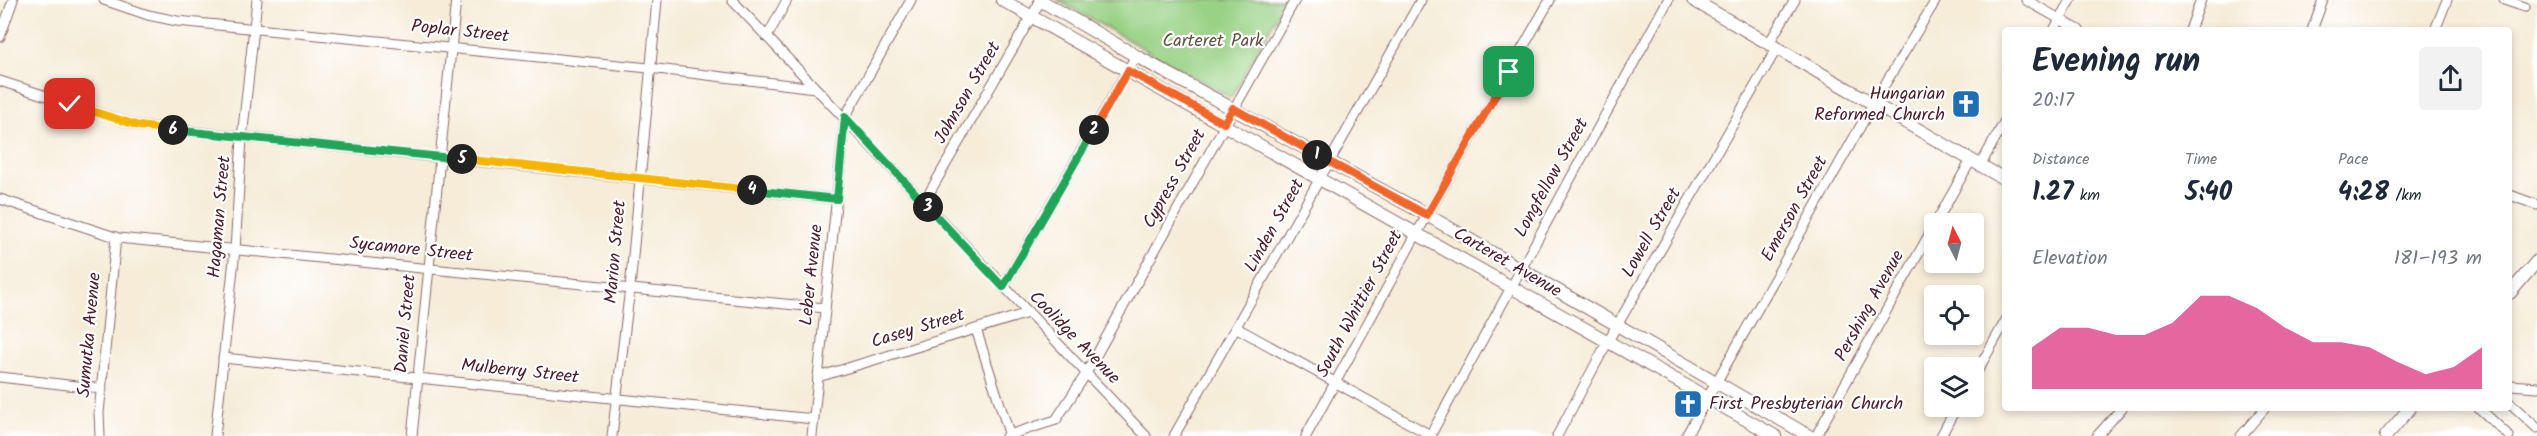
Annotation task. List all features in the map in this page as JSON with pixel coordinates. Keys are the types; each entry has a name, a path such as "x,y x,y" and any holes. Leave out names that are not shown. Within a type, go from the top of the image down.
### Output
{"street":[{"path":"0,37 13,0"},
{"name":"Poplar Street","path":"104,0 148,15 177,21 649,68 815,88"},
{"name":"Hagaman Street","path":"214,436 235,250 242,138 257,0"},
{"name":"Daniel Street","path":"412,436 456,0"},
{"name":"Marion Street","path":"612,436 630,288 657,0"},
{"name":"Coolidge Avenue","path":"732,0 1146,436"},
{"path":"767,37 787,0"},
{"path":"845,117 911,0"},
{"name":"Carteret Avenue","path":"1002,0 1224,123 1775,436"},
{"name":"Carteret Avenue","path":"1040,0 1136,56 1427,215 1809,436"},
{"name":"Johnson Street","path":"924,202 1040,0"},
{"name":"Cypress Street","path":"1008,436 1056,420 1086,375 1224,123 1295,0"},
{"name":"Linden Street","path":"1174,436 1421,0"},
{"name":"South Whittier Street","path":"1306,436 1427,215 1550,0"},
{"name":"Longfellow Street","path":"1431,436 1668,0"},
{"path":"1693,0 2002,178"},
{"name":"Lowell Street","path":"1557,436 1773,45 1795,0"},
{"name":"Emerson Street","path":"1686,436 1873,104 1936,0"},
{"path":"2026,0 2073,27"},
{"path":"2056,27 2071,0"},
{"path":"2191,27 2201,0"},
{"path":"2313,27 2323,0"},
{"path":"2436,27 2447,0"},
{"path":"2505,0 2525,7"},
{"path":"1003,287 1136,56"},
{"path":"0,81 139,126 837,199"},
{"name":"Leber Avenue","path":"812,436 845,117"},
{"name":"Pershing Avenue","path":"1816,436 1975,163 2002,125"},
{"path":"2512,196 2537,205"},
{"name":"Sycamore Street","path":"0,199 116,237 825,308"},
{"name":"Sumutka Avenue","path":"100,436 116,237"},
{"path":"2512,290 2537,261"},
{"name":"Casey Street","path":"818,377 1028,313"},
{"path":"1984,359 2002,327"},
{"path":"1237,328 1431,436"},
{"path":"976,329 1008,436"},
{"name":"Mulberry Street","path":"223,358 814,419"},
{"path":"0,377 102,389"},
{"path":"2512,385 2537,387"},
{"path":"2512,405 2537,428"},
{"path":"2097,436 2119,411"},
{"path":"2241,436 2262,411"},
{"path":"2386,436 2407,411"},
{"path":"2483,411 2509,436"},
{"path":"1941,436 1952,417"}],"green space":[{"name":"Carteret Park","path":"1057,0 1286,0 1231,98"}],"place":[{"name":"Hungarian Reformed Church","path":"1966,104"},
{"name":"First Presbyterian Church","path":"1688,404"}],"route":[{"path":"70,104 139,126 837,199 845,117 1003,287 1128,71 1224,123 1233,108 1427,215 1509,72"}]}
